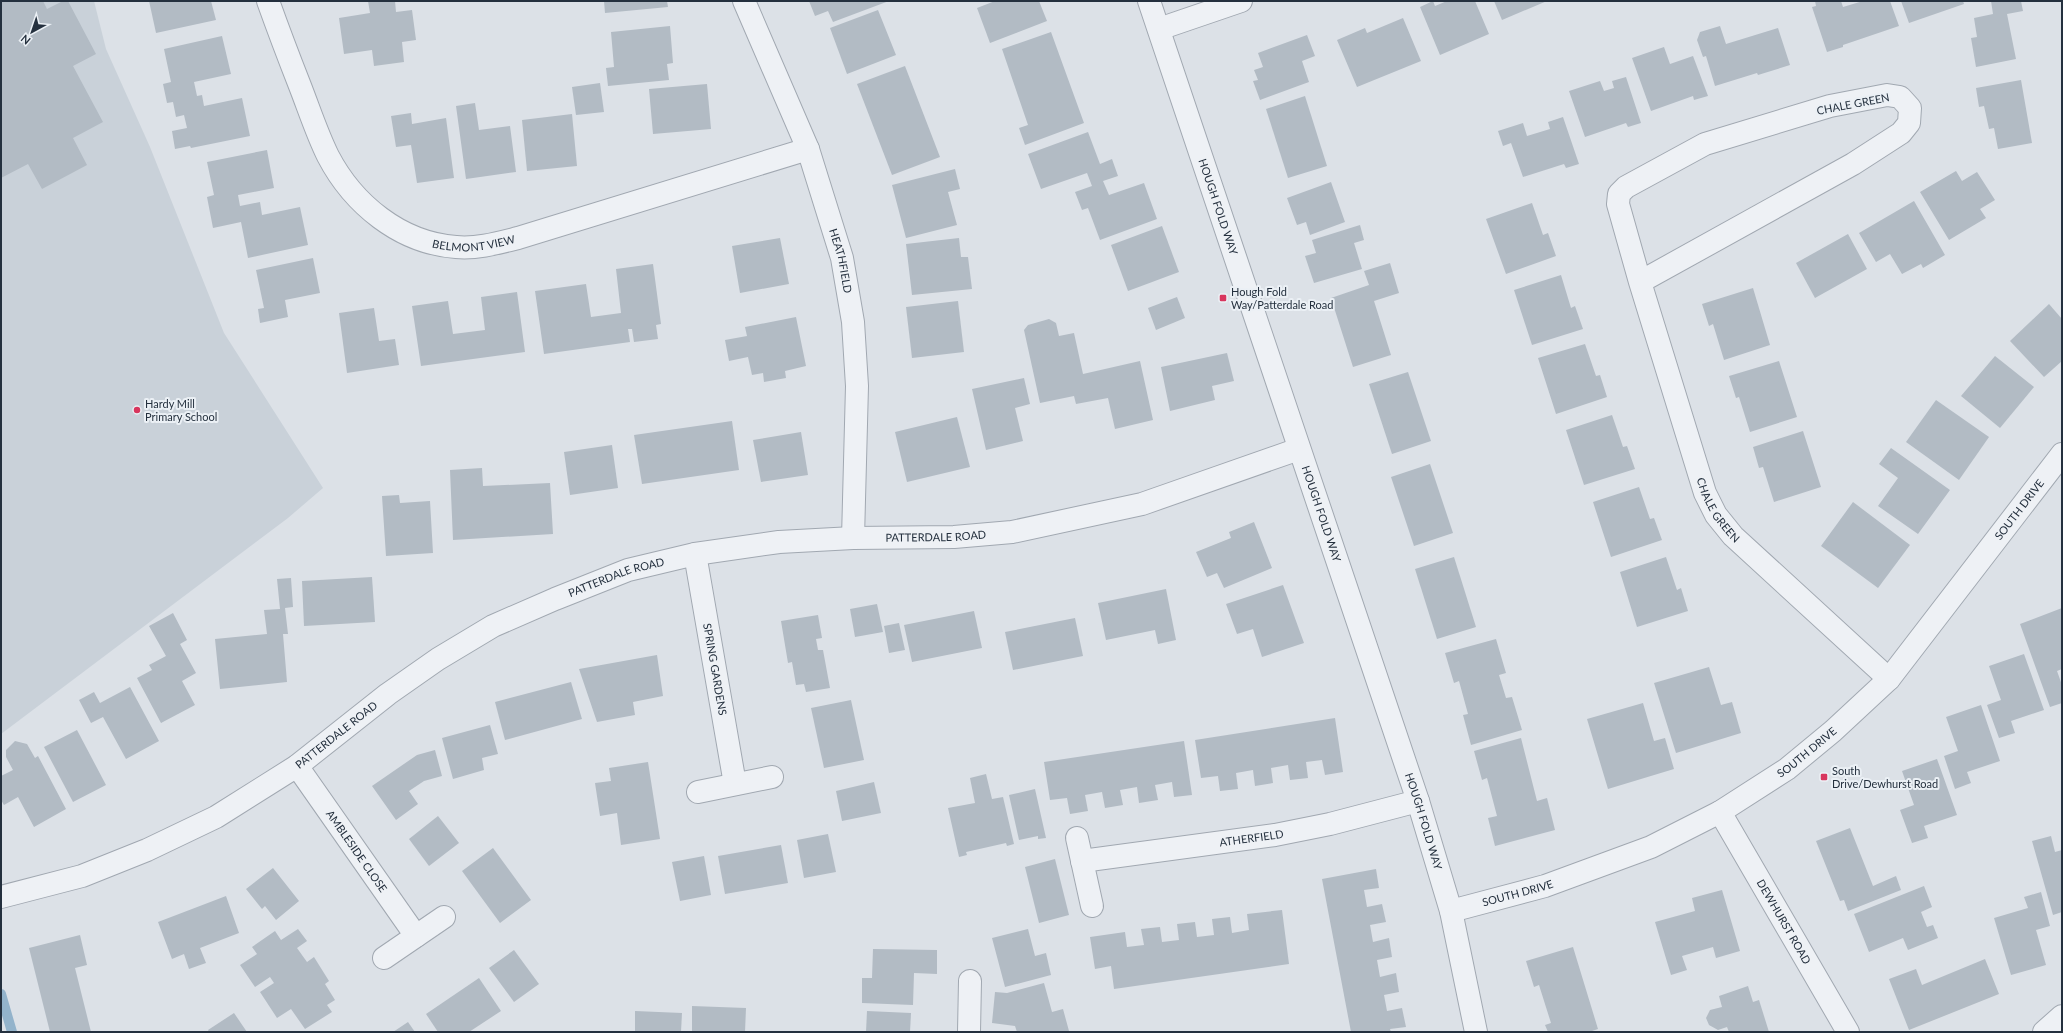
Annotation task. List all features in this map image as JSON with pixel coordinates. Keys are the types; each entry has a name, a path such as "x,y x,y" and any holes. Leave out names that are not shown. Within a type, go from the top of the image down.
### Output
{"street":[{"name":"BELMONT VIEW","path":"268,1 314,124 329,157 348,187 364,205 384,221 405,233 430,243 456,247 487,245 518,238 808,149"},
{"name":"HEATHFIELD","path":"744,1 808,149 842,258 853,322 857,386 853,538"},
{"name":"HOUGH FOLD WAY","path":"1149,1 1418,800 1451,911 1476,1032"},
{"path":"1159,29 1241,1"},
{"name":"CHALE GREEN","path":"1640,282 1853,164 1895,137 1901,133 1909,123 1910,108 1900,97 1887,95 1830,106 1705,144 1626,187 1619,194 1618,204 1640,282 1705,493 1716,515 1733,536 1889,679"},
{"name":"PATTERDALE ROAD","path":"1,897 82,876 147,850 216,817 297,766 388,694 438,659 493,626 628,570 695,554 779,542 853,538 954,536 1012,532 1142,504 1299,449"},
{"name":"SOUTH DRIVE","path":"1451,911 1545,886 1595,869 1651,847 1720,812 1787,769 1833,731 1889,679 2062,454"},
{"name":"SPRING GARDENS","path":"695,554 735,784"},
{"name":"AMBLESIDE CLOSE","path":"297,766 416,936"},
{"path":"698,792 772,776"},
{"name":"ATHERFIELD","path":"1082,861 1275,835 1330,824 1418,800"},
{"name":"DEWHURST ROAD","path":"1720,812 1848,1032"},
{"path":"1077,838 1092,906"},
{"path":"384,958 444,917"},
{"path":"969,1032 970,981"},
{"path":"2044,1032 2062,1016"}],"shaded area":[{"name":"Hardy Mill Primary School","path":"1,1 94,1 106,49 150,147 224,333 323,488 288,518 1,734"}],"building":[{"path":"1,1 43,1 47,9 63,1 68,1 96,54 73,66 103,122 73,138 87,165 42,189 28,164 1,178"},
{"path":"149,1 211,1 216,20 156,33"},
{"path":"368,1 395,1 396,12 412,10 416,40 402,42 404,62 374,66 372,50 344,54 339,18 370,13"},
{"path":"604,1 667,1 668,7 605,13"},
{"path":"809,1 889,1 833,22 828,11 815,16"},
{"path":"995,1 1039,1 1047,21 990,43 977,8"},
{"path":"1433,1 1435,6 1447,1 1475,1 1489,34 1440,55 1420,7"},
{"path":"1494,1 1547,1 1502,20"},
{"path":"1815,1 1841,1 1843,7 1863,1 1890,1 1899,26 1827,52 1812,7 1816,6"},
{"path":"1901,1 1963,1 1964,4 1909,23"},
{"path":"1991,1 2021,1 2023,11 2007,14 2016,59 1976,67 1971,38 1977,37 1974,18 1993,14"},
{"path":"878,10 896,55 847,74 830,28"},
{"path":"1403,18 1421,61 1357,87 1337,40 1365,28 1367,33"},
{"path":"670,26 673,63 667,64 669,80 608,86 606,68 614,67 611,32"},
{"path":"1720,26 1726,44 1778,28 1790,65 1715,86 1706,56 1703,57 1697,40 1700,32"},
{"path":"1051,32 1084,123 1025,145 1019,128 1028,125 1002,49"},
{"path":"1307,35 1315,56 1302,61 1309,82 1260,100 1253,81 1258,80 1254,70 1263,67 1258,53"},
{"path":"222,36 231,74 194,82 197,96 202,95 204,106 242,98 250,136 191,148 190,146 175,149 172,131 187,128 184,115 176,117 173,102 167,103 163,84 171,82 164,49"},
{"path":"1664,47 1670,64 1693,56 1708,96 1694,100 1693,96 1651,111 1632,58"},
{"path":"905,66 940,157 892,175 857,84"},
{"path":"1626,77 1641,123 1628,127 1626,123 1585,137 1569,91 1600,81 1604,91 1614,88 1612,81"},
{"path":"2021,80 2032,143 1998,149 1994,128 1989,129 1984,106 1979,107 1976,88"},
{"path":"600,83 604,112 576,115 572,87"},
{"path":"707,84 711,129 653,134 649,89"},
{"path":"1305,96 1327,166 1288,178 1266,109"},
{"path":"475,103 479,130 510,126 516,172 466,179 456,106"},
{"path":"411,113 412,124 446,118 454,178 417,183 411,145 396,147 391,116"},
{"path":"572,114 577,166 527,171 522,120"},
{"path":"1563,117 1579,164 1566,168 1564,164 1523,177 1511,143 1503,146 1498,131 1523,123 1527,136 1550,129 1548,122"},
{"path":"1088,132 1100,164 1112,159 1118,176 1103,181 1109,195 1144,183 1157,219 1100,240 1088,208 1082,210 1075,192 1092,186 1087,173 1041,189 1028,154"},
{"path":"267,150 274,188 238,195 240,206 260,202 262,215 300,207 308,245 248,258 241,222 213,228 207,197 214,195 207,162"},
{"path":"955,169 960,189 948,192 957,225 906,238 892,185"},
{"path":"1956,171 1962,181 1977,172 1995,200 1980,209 1986,218 1949,240 1920,192"},
{"path":"1331,182 1345,222 1310,235 1306,222 1297,225 1287,198"},
{"path":"1914,201 1945,255 1923,268 1921,264 1902,274 1890,254 1876,262 1859,233"},
{"path":"1532,203 1543,235 1548,233 1556,256 1506,274 1486,219"},
{"path":"1360,225 1364,240 1354,243 1362,269 1314,283 1305,256 1316,253 1312,240"},
{"path":"1162,226 1179,272 1128,291 1111,245"},
{"path":"1848,234 1867,269 1815,298 1796,263"},
{"path":"780,238 789,284 740,293 732,246"},
{"path":"959,238 961,257 968,257 972,289 912,295 906,244"},
{"path":"313,258 320,293 285,300 288,317 260,323 258,309 264,308 256,270"},
{"path":"1390,263 1399,293 1374,301 1391,355 1353,367 1331,298 1369,285 1364,271"},
{"path":"653,264 661,324 656,325 658,339 634,342 632,329 628,329 630,342 544,354 535,291 586,284 591,317 621,313 616,269"},
{"path":"1561,275 1571,308 1575,306 1583,329 1532,345 1514,290"},
{"path":"1753,288 1770,345 1724,360 1713,324 1709,326 1702,304"},
{"path":"517,292 525,352 421,366 412,306 448,301 453,334 485,330 481,297"},
{"path":"1177,297 1185,318 1156,330 1148,308"},
{"path":"958,301 964,352 912,358 906,307"},
{"path":"2049,304 2062,319 2062,361 2044,377 2010,341"},
{"path":"374,308 379,341 395,339 399,365 347,373 339,313"},
{"path":"796,317 806,366 785,371 786,378 764,382 763,373 752,375 748,357 729,361 725,340 747,336 745,327"},
{"path":"1049,319 1056,323 1059,336 1074,333 1083,374 1140,361 1153,420 1115,429 1108,398 1076,404 1074,396 1040,403 1024,330 1028,325"},
{"path":"1585,344 1596,376 1600,375 1607,397 1556,414 1538,358"},
{"path":"1227,353 1234,381 1212,386 1215,400 1170,411 1161,367"},
{"path":"1995,356 2034,387 2000,428 1961,396"},
{"path":"1779,361 1797,417 1750,432 1739,397 1736,398 1729,376"},
{"path":"1408,372 1431,441 1392,454 1369,384"},
{"path":"1024,378 1030,404 1015,408 1023,441 986,450 972,389"},
{"path":"1936,400 1989,437 1959,480 1906,442"},
{"path":"1612,415 1623,447 1627,446 1635,469 1584,485 1566,430"},
{"path":"957,417 970,467 907,482 895,432"},
{"path":"732,421 739,470 642,484 634,435"},
{"path":"1803,431 1821,487 1774,502 1763,467 1759,468 1753,447"},
{"path":"801,432 808,475 761,482 753,440"},
{"path":"612,445 618,488 570,495 564,452"},
{"path":"1891,448 1950,490 1918,534 1878,506 1898,478 1879,464"},
{"path":"1430,464 1453,533 1414,546 1391,477"},
{"path":"482,468 483,486 550,483 553,534 453,540 450,470"},
{"path":"1639,487 1650,519 1654,518 1662,540 1611,557 1593,502"},
{"path":"399,495 400,503 430,501 433,553 386,556 382,496"},
{"path":"1853,502 1910,545 1878,588 1821,546"},
{"path":"1254,522 1272,568 1224,588 1217,573 1207,577 1196,552 1231,538 1229,532"},
{"path":"1454,557 1476,627 1437,639 1415,569"},
{"path":"1666,557 1677,590 1681,588 1688,611 1637,627 1620,572"},
{"path":"372,577 375,622 304,626 302,581"},
{"path":"291,578 293,607 285,608 288,634 283,634 287,682 220,689 215,639 267,634 264,610 280,609 277,579"},
{"path":"1283,585 1304,643 1262,657 1253,629 1237,634 1226,604"},
{"path":"1166,589 1176,640 1158,644 1155,630 1106,640 1098,603"},
{"path":"877,604 883,632 855,637 850,609"},
{"path":"2062,608 2062,669 2057,671 2062,685 2062,703 2050,707 2020,624"},
{"path":"974,611 982,648 912,662 904,625"},
{"path":"173,613 187,640 180,644 196,673 182,681 195,705 161,723 137,678 152,670 149,665 166,656 149,626"},
{"path":"818,615 822,638 816,639 818,650 823,650 830,688 806,692 804,684 796,685 792,662 788,663 781,621"},
{"path":"1075,618 1083,656 1013,670 1005,632"},
{"path":"899,623 905,650 889,653 884,626"},
{"path":"1496,639 1506,673 1499,675 1506,698 1512,697 1522,730 1471,745 1463,715 1468,714 1459,681 1454,683 1445,653"},
{"path":"2024,654 2044,710 2011,721 2015,733 1999,738 1987,705 2001,700 1989,666"},
{"path":"657,655 663,696 633,702 635,715 597,722 579,669"},
{"path":"1709,667 1721,705 1732,702 1741,733 1676,753 1654,683"},
{"path":"571,682 582,719 505,740 495,702"},
{"path":"130,687 159,741 126,759 103,717 91,723 79,700 94,692 100,703"},
{"path":"851,700 864,760 824,768 811,708"},
{"path":"1643,703 1654,741 1665,738 1674,769 1608,789 1587,719"},
{"path":"1981,705 2000,761 1967,772 1971,783 1955,789 1944,756 1958,751 1946,717"},
{"path":"1335,718 1343,772 1325,775 1322,760 1306,762 1308,778 1290,780 1288,765 1271,768 1273,783 1255,786 1253,770 1236,773 1238,789 1220,791 1218,776 1201,778 1195,740"},
{"path":"490,725 498,754 482,758 484,770 453,779 442,738"},
{"path":"77,730 106,785 73,802 44,747"},
{"path":"1521,738 1537,801 1547,798 1555,830 1495,846 1488,818 1497,816 1487,778 1482,780 1474,751"},
{"path":"15,741 27,744 35,758 38,756 66,809 34,827 18,797 4,805 1,800 1,776 13,770 6,757 6,750"},
{"path":"1184,741 1192,795 1174,797 1172,782 1155,785 1158,800 1139,803 1137,787 1120,790 1123,805 1105,808 1102,792 1085,795 1088,811 1070,814 1067,798 1050,800 1044,762"},
{"path":"435,750 442,776 424,781 409,791 418,804 396,820 372,786 417,755"},
{"path":"1937,759 1957,815 1924,826 1928,838 1912,843 1900,810 1914,805 1902,771"},
{"path":"648,762 660,839 621,845 617,813 600,816 595,783 611,781 609,768"},
{"path":"986,774 992,799 1003,797 1014,844 1007,846 1006,843 966,852 967,855 959,857 948,808 975,803 970,778"},
{"path":"874,782 881,813 842,821 836,791"},
{"path":"1035,789 1046,838 1038,839 1038,836 1019,840 1009,795"},
{"path":"438,816 459,843 429,866 409,839"},
{"path":"1850,828 1873,886 1896,876 1901,890 1848,911 1844,900 1840,901 1816,841"},
{"path":"828,834 836,872 804,878 797,840"},
{"path":"2051,836 2055,852 2062,850 2062,912 2053,915 2032,841"},
{"path":"781,845 788,883 725,894 718,856"},
{"path":"493,848 531,900 500,923 462,871"},
{"path":"704,856 711,895 680,901 672,862"},
{"path":"1055,859 1069,915 1039,923 1025,867"},
{"path":"273,868 299,901 276,920 265,906 262,909 246,889"},
{"path":"1376,869 1379,888 1364,890 1367,907 1382,904 1386,922 1370,925 1373,942 1389,938 1392,957 1377,960 1380,977 1396,973 1399,992 1384,995 1387,1011 1402,1008 1406,1027 1390,1029 1391,1032 1351,1032 1322,879"},
{"path":"1924,886 1932,907 1921,912 1927,927 1933,925 1938,938 1908,950 1903,938 1869,952 1854,914"},
{"path":"1722,890 1740,951 1716,958 1713,947 1682,956 1687,970 1671,975 1655,922 1695,911 1692,898"},
{"path":"2041,892 2050,926 2036,930 2046,965 2011,975 1994,918 2028,908 2024,897"},
{"path":"226,896 239,933 200,948 206,963 189,969 184,954 172,959 158,922"},
{"path":"1282,910 1289,964 1114,989 1111,966 1095,969 1090,937 1125,932 1127,947 1144,945 1141,929 1160,927 1162,942 1179,940 1177,924 1195,922 1197,937 1214,935 1212,919 1230,917 1232,933 1249,930 1247,914"},
{"path":"298,929 307,941 297,948 307,962 314,957 329,981 325,984 335,1000 327,1005 332,1012 305,1029 291,1009 277,1018 260,992 274,983 270,977 255,987 240,965 257,954 252,947 275,931 281,940"},
{"path":"1028,929 1035,956 1046,953 1051,975 1005,987 992,938"},
{"path":"80,935 87,965 75,968 91,1032 50,1032 29,948"},
{"path":"1573,947 1598,1029 1589,1032 1548,1032 1545,1025 1551,1023 1539,985 1534,987 1526,961"},
{"path":"873,949 937,950 937,974 914,973 913,1005 862,1003 862,978 872,978"},
{"path":"514,950 539,984 514,1002 489,968"},
{"path":"1985,959 1999,994 1909,1030 1889,979 1916,969 1922,985"},
{"path":"479,978 501,1011 469,1032 438,1032 426,1014"},
{"path":"1044,983 1052,1012 1063,1009 1069,1031 1017,1032 1015,1026 992,1023 995,992 1007,993"},
{"path":"1748,986 1753,1002 1759,1000 1769,1032 1729,1032 1727,1027 1718,1030 1709,1025 1706,1018 1710,1010 1722,1007 1719,996"},
{"path":"692,1006 746,1008 745,1032 692,1032"},
{"path":"635,1011 682,1013 681,1032 635,1032"},
{"path":"867,1011 911,1013 910,1032 866,1032"},
{"path":"234,1013 247,1032 209,1032 208,1030"},
{"path":"408,1022 415,1032 393,1032"}],"waterway":[{"path":"1,994 12,1032"}],"place":[{"name":"Hough Fold Way/Patterdale Road","path":"1223,298"},
{"name":"Hardy Mill Primary School","path":"137,410"},
{"name":"South Drive/Dewhurst Road","path":"1824,777"}]}
